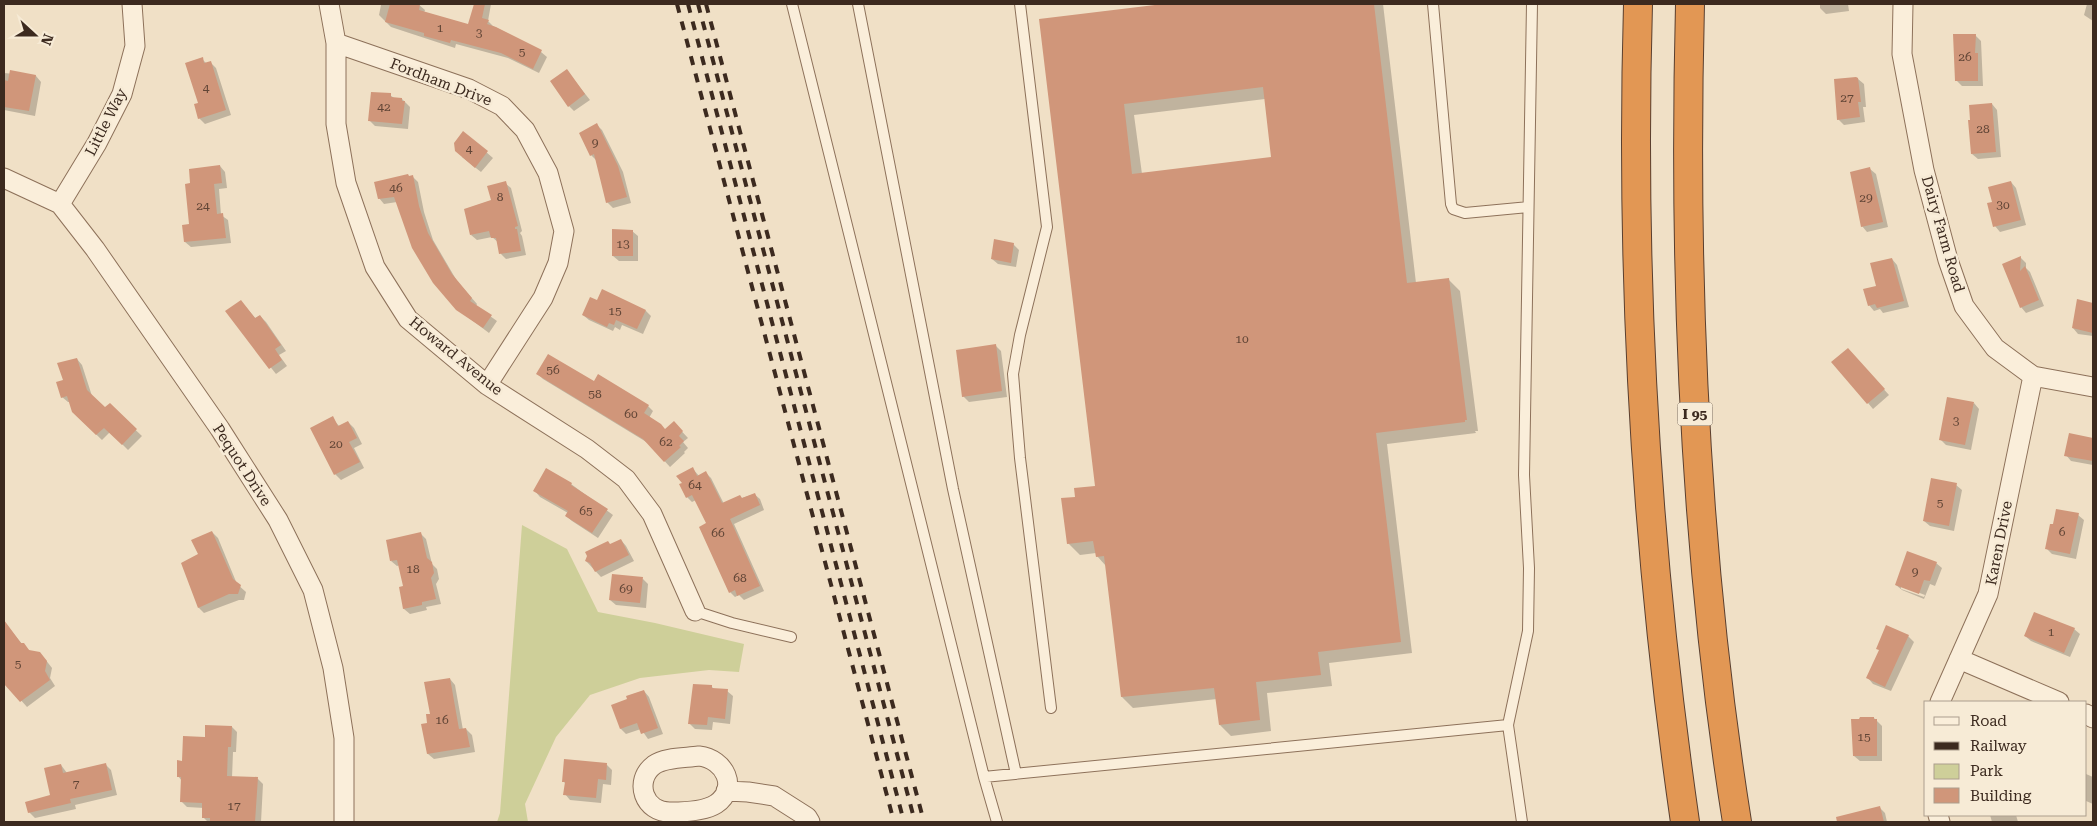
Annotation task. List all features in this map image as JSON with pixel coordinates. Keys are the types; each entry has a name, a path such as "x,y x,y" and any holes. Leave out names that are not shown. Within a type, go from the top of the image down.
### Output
{"highway":[{"path":"1638,4 1637,243 1642,401 1660,622 1685,822"},
{"name":"I 95","path":"1690,4 1688,215 1692,363 1710,611 1724,733 1737,822"}],"street":[{"name":"Little Way","path":"60,204 97,143 122,94 135,46 132,4 120,4"},
{"name":"Howard Avenue","path":"329,4 336,43 336,124 346,183 375,267 408,318 487,385 587,449 626,479 652,514 695,611"},
{"name":"Dairy Farm Road","path":"1903,4 1902,54 1924,170 1948,260 1964,306 1995,348 2032,376 2093,387"},
{"name":"Fordham Drive","path":"336,43 469,89 502,106 525,130 548,173 564,231 558,264 544,298 487,385"},
{"name":"Pequot Drive","path":"4,178 60,204 95,249 220,429 278,520 313,590 333,668 344,738 344,822"},
{"name":"Karen Drive","path":"1940,701 1988,594 2032,376"},
{"path":"1959,659 2057,701"},
{"path":"726,791 774,796 810,822"}],"lane":[{"path":"792,4 984,777 997,822"},
{"path":"858,4 953,488 1016,774"},
{"path":"1020,4 1047,227 1020,335 1013,374 1020,458 1051,708"},
{"path":"1432,4 1453,209 1465,213 1528,207"},
{"path":"1522,822 1508,726 1528,631 1529,568 1524,475 1532,4"},
{"path":"695,611 732,623 791,637"},
{"path":"984,777 1508,726"}],"green space":[{"path":"522,525 567,549 598,612 744,644 739,672 709,670 640,678 590,695 556,737 525,804 528,822 497,822 500,813"}],"building":[{"path":"390,4 420,4 419,10 468,24 474,4 485,4 482,18 489,20 487,24 542,50 533,69 501,53 451,40 450,43 424,36 424,33 385,22"},
{"path":"1163,4 1374,4 1407,283 1449,278 1467,420 1465,422 1376,433 1401,642 1318,652 1321,675 1256,682 1260,720 1219,725 1214,688 1121,697 1104,556 1096,557 1093,541 1067,544 1061,498 1075,497 1074,488 1095,486 1039,19","holes":["1263,87 1271,157 1132,174 1124,104"]},
{"path":"1953,34 1976,34 1975,53 1978,53 1978,81 1955,81"},
{"path":"203,57 204,63 211,61 226,110 198,119 194,104 198,103 185,63"},
{"path":"567,69 585,94 568,107 550,81"},
{"path":"10,70 36,75 29,111 4,107 4,80 8,81"},
{"path":"1858,78 1861,102 1858,102 1860,117 1837,120 1834,79"},
{"path":"371,92 391,93 391,97 402,98 402,101 405,101 402,124 368,121"},
{"path":"1992,103 1996,152 1971,154 1968,120 1970,120 1969,105"},
{"path":"597,123 618,166 627,197 606,203 594,154 590,156 579,133"},
{"path":"463,131 488,151 475,168 455,151 454,143"},
{"path":"220,165 222,183 214,184 217,214 223,213 226,238 184,242 182,225 189,224 185,184 190,183 189,169"},
{"path":"1870,167 1883,222 1861,227 1850,172"},
{"path":"408,174 409,176 413,175 419,206 428,233 452,274 472,298 470,301 492,315 483,328 456,310 433,283 412,248 394,197 378,199 374,182"},
{"path":"506,181 518,226 515,229 517,229 521,251 499,254 496,238 491,238 489,231 470,235 464,209 491,200 487,186"},
{"path":"2011,181 2021,220 1993,227 1987,203 1992,202 1988,187"},
{"path":"612,229 633,230 633,256 612,256"},
{"path":"994,239 1014,243 1011,263 991,259"},
{"path":"2021,256 2020,271 2025,266 2039,300 2020,308 2002,264"},
{"path":"1892,258 1904,301 1877,308 1875,304 1868,306 1863,289 1876,286 1870,263"},
{"path":"602,289 646,310 637,329 616,320 614,325 609,323 607,327 582,315 590,297 597,300"},
{"path":"2077,299 2093,303 2093,333 2072,328"},
{"path":"241,300 255,318 260,315 281,345 275,349 282,360 269,369 225,311"},
{"path":"996,344 1002,391 962,397 956,350"},
{"path":"1848,348 1885,389 1867,404 1831,362"},
{"path":"548,354 594,381 598,374 649,405 644,413 661,424 665,429 674,421 683,431 679,436 684,441 679,446 681,447 664,462 643,439 536,374"},
{"path":"77,358 87,390 105,407 110,403 137,429 122,445 104,428 96,435 72,412 67,396 61,398 56,382 63,380 57,363"},
{"path":"1947,397 1974,402 1965,445 1939,440"},
{"path":"333,416 338,426 348,421 357,438 349,442 360,462 334,475 310,428"},
{"path":"2069,433 2093,438 2093,461 2064,456"},
{"path":"693,467 697,476 706,471 722,503 740,495 742,498 755,493 760,505 730,519 760,586 737,596 735,590 729,593 699,527 706,523 692,495 686,498 679,484 682,483 676,476"},
{"path":"546,468 572,483 571,485 608,509 592,533 565,516 568,511 533,491"},
{"path":"1931,478 1957,483 1949,526 1923,521"},
{"path":"2056,509 2079,513 2070,554 2045,549 2050,524 2053,524"},
{"path":"212,531 233,579 241,585 238,594 229,594 198,608 181,563 198,554 191,540"},
{"path":"421,532 427,558 432,562 434,573 431,578 436,599 422,602 422,605 403,609 399,587 403,586 397,560 390,561 386,540"},
{"path":"621,539 629,555 595,572 590,563 585,561 587,556 585,552 608,541 610,544"},
{"path":"1907,551 1937,562 1930,581 1924,580 1919,594 1895,585"},
{"path":"612,574 643,577 640,603 609,600"},
{"path":"2034,612 2075,628 2064,653 2024,636"},
{"path":"4,620 21,643 24,643 29,650 40,652 47,661 45,671 50,680 20,702 4,684"},
{"path":"1886,625 1909,635 1885,687 1866,678 1879,650 1876,649"},
{"path":"450,678 459,729 466,728 470,747 427,754 421,724 427,723 426,714 430,714 424,682"},
{"path":"693,684 712,685 712,688 728,689 725,719 708,717 707,725 688,724"},
{"path":"644,690 658,728 641,734 637,723 620,729 611,705 627,699 626,696"},
{"path":"1860,717 1874,717 1874,719 1877,719 1877,756 1853,756 1851,719 1859,719"},
{"path":"205,725 232,726 231,747 228,747 227,776 258,777 255,822 210,822 210,818 202,818 202,803 180,802 181,777 177,777 177,760 182,761 183,736 205,737"},
{"path":"564,759 607,763 606,780 598,779 596,798 563,795 565,782 562,782"},
{"path":"106,763 112,790 70,799 71,803 28,813 25,802 50,795 44,768 61,764 63,773"},
{"path":"1880,806 1884,822 1837,822 1836,817"}],"railway":[{"path":"677,4 894,822"},
{"path":"688,4 904,822"},
{"path":"698,4 915,822"},
{"path":"706,4 924,822"}]}
